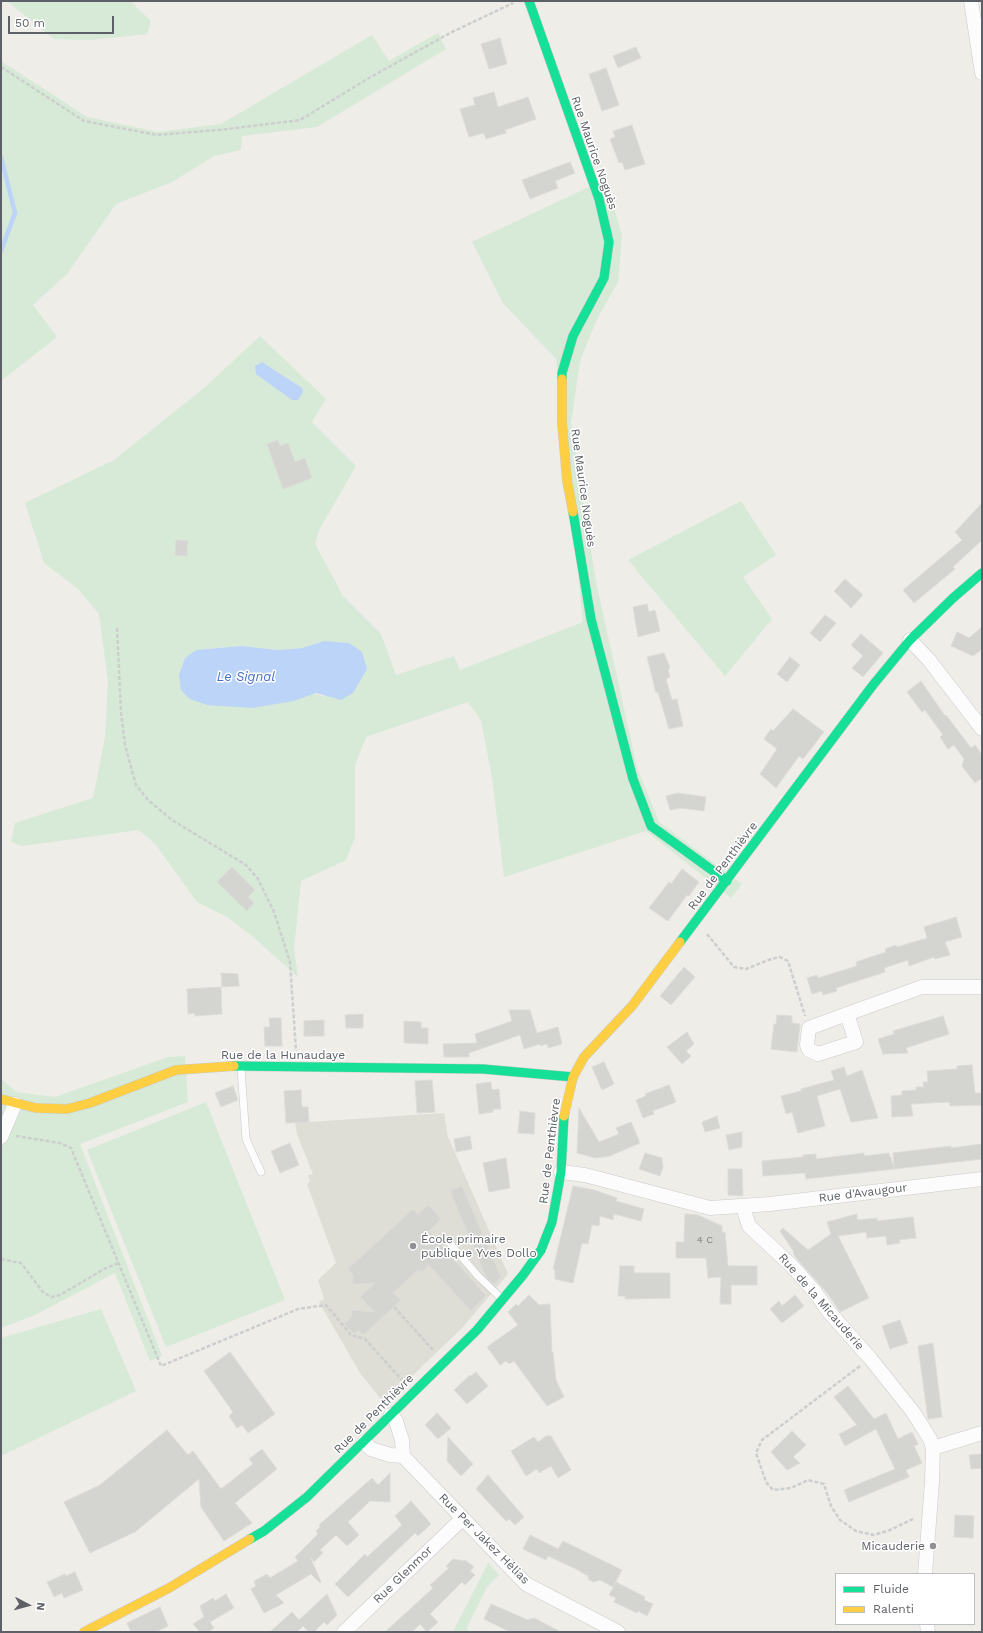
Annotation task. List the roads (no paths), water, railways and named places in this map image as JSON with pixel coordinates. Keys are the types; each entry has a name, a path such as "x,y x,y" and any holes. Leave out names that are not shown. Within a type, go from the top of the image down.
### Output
{"street":[{"name":"Rue Maurice Noguès","path":"529,1 599,199 609,242 604,278 573,336 562,373 562,422 567,480 591,619 634,779 651,826 727,881"},
{"path":"971,1 982,73"},
{"name":"Rue de Penthièvre","path":"84,1632 169,1588 264,1531 307,1496 364,1442 413,1391 477,1330 523,1276 541,1250 552,1222 562,1172 564,1117 573,1077 584,1057 632,1006 696,924 873,685 910,640 953,598 982,573"},
{"path":"910,640 929,660 982,729"},
{"path":"847,1014 856,1042 818,1054 809,1050 807,1044 809,1028 847,1014 922,987 982,987"},
{"name":"Rue de la Hunaudaye","path":"1,1099 15,1104 36,1108 68,1109 90,1103 176,1070 241,1066 483,1069 573,1077"},
{"path":"1,1137 15,1104"},
{"path":"562,1172 585,1175 710,1208 743,1207"},
{"name":"Rue d'Avaugour","path":"743,1207 982,1179"},
{"name":"Rue de la Micauderie","path":"743,1207 749,1226 792,1266 829,1312 870,1358 913,1412 930,1439 933,1448 930,1515 925,1573"},
{"path":"364,1442 371,1449 390,1455 403,1456 402,1440 396,1421 391,1415"},
{"path":"933,1448 982,1433"},
{"name":"Rue Per Jakez Hélias","path":"403,1456 526,1584 618,1632"},
{"name":"Rue Glenmor","path":"344,1632 462,1519"}],"lane":[{"path":"241,1066 246,1139 261,1172"},
{"path":"447,1240 478,1276 502,1300"}],"water":[{"path":"262,362 302,388 303,392 298,400 292,400 256,374 255,366"},
{"name":"Le Signal","path":"324,641 349,643 362,652 367,669 353,693 341,700 316,693 294,701 252,708 207,705 190,699 181,690 179,675 185,658 196,650 241,646 278,650 302,648"}],"waterway":[{"path":"1,157 15,213 1,251"}],"place":[{"name":"École primaire publique Yves Dollo","path":"413,1246"},
{"name":"Micauderie","path":"933,1546"}]}
